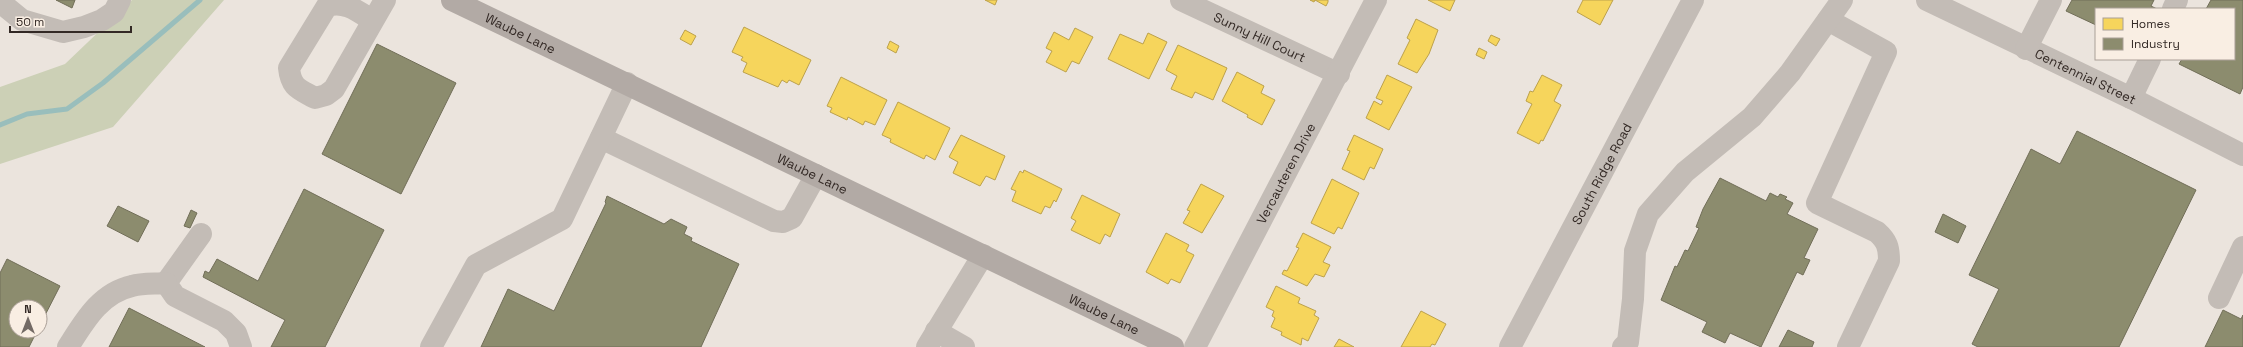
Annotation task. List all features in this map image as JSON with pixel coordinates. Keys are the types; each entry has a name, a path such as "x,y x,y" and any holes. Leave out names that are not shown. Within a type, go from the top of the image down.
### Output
{"main road":[{"name":"Waube Lane","path":"452,0 1173,347"}],"street":[{"path":"0,2 22,20 63,32 84,28 102,20 114,12 120,0"},
{"path":"374,21 385,0"},
{"name":"Sunny Hill Court","path":"1181,0 1339,74"},
{"name":"Vercauteren Drive","path":"1195,347 1339,74 1376,0"},
{"name":"South Ridge Road","path":"1510,347 1693,0"},
{"path":"1623,347 1628,342 1633,299 1635,251 1648,214 1685,172 1752,117 1790,73 1842,0"},
{"name":"Centennial Street","path":"1927,0 2026,49 2241,150"},
{"path":"2026,49 2051,0"},
{"path":"1828,20 1886,52 1816,203 1877,232 1885,239 1889,249 1889,261 1848,347"},
{"path":"2131,98 2150,60"},
{"path":"431,347 476,265 562,220 627,84"},
{"path":"601,138 774,221 783,222 792,218 816,175"},
{"path":"68,347 86,319 108,295 131,286 166,283 201,234"},
{"path":"2219,298 2243,247"},
{"path":"964,347 931,339 983,255"},
{"path":"166,283 175,296 224,321 236,333 241,347"}],"green space":[{"path":"132,0 224,0 113,127 0,164 0,87 65,64"}],"building: Homes":[{"path":"985,0 997,0 995,5"},
{"path":"1315,0 1328,0 1328,2 1326,6"},
{"path":"1428,0 1455,0 1450,11"},
{"path":"1583,0 1613,0 1600,25 1577,12"},
{"path":"1416,19 1438,30 1429,54 1417,73 1398,64 1410,40 1407,38"},
{"path":"744,27 811,60 799,85 789,80 787,83 782,80 778,87 743,72 747,63 741,60 743,57 732,52"},
{"path":"1075,28 1093,37 1079,64 1072,61 1066,72 1046,62 1052,51 1046,48 1054,32 1069,40"},
{"path":"685,30 696,36 691,45 680,39"},
{"path":"1148,33 1167,42 1149,79 1108,59 1120,34 1143,44"},
{"path":"1491,35 1500,39 1496,46 1488,41"},
{"path":"890,41 899,46 896,53 887,48"},
{"path":"1178,45 1227,68 1213,100 1195,92 1192,98 1171,89 1177,76 1166,70"},
{"path":"1479,48 1487,52 1484,59 1476,55"},
{"path":"1237,72 1264,86 1261,93 1275,100 1262,125 1247,117 1248,115 1222,101"},
{"path":"1387,75 1412,87 1389,130 1366,118 1374,101 1381,105 1383,101 1376,98"},
{"path":"1542,75 1562,85 1554,101 1561,105 1543,141 1541,140 1539,144 1517,133 1532,104 1526,101 1530,91 1533,92"},
{"path":"841,77 887,100 875,125 865,121 863,125 848,117 847,120 830,112 832,108 827,106"},
{"path":"898,102 950,128 935,160 926,155 924,159 890,142 891,139 882,135"},
{"path":"961,135 1005,156 995,180 986,176 980,186 953,173 958,162 949,157"},
{"path":"1354,135 1383,149 1374,169 1370,167 1364,180 1342,169 1350,151 1347,150"},
{"path":"1024,170 1062,189 1056,202 1054,200 1050,208 1045,206 1041,214 1012,201 1016,191 1011,189 1020,171 1023,173"},
{"path":"1332,179 1359,193 1342,229 1338,227 1334,234 1311,223"},
{"path":"1201,184 1224,196 1202,233 1183,223 1190,211 1187,210"},
{"path":"1082,195 1120,214 1110,237 1105,234 1100,244 1071,230 1076,221 1071,218"},
{"path":"1166,233 1189,245 1186,251 1194,255 1180,283 1171,279 1168,284 1146,272"},
{"path":"1303,233 1331,247 1323,262 1330,265 1324,277 1315,274 1307,286 1282,274 1284,270 1287,271 1299,248 1296,247"},
{"path":"1276,286 1300,298 1298,303 1316,311 1314,315 1319,318 1308,341 1302,338 1301,345 1281,335 1282,332 1271,327 1275,318 1272,316 1274,311 1266,307"},
{"path":"1421,311 1446,324 1435,345 1432,344 1430,347 1401,347"},
{"path":"1339,339 1354,347 1334,347"}],"building: Industry":[{"path":"56,0 75,0 72,8"},
{"path":"2072,0 2154,0 2151,6 2155,8 2095,8 2095,25 2066,11"},
{"path":"2211,0 2243,0 2243,87 2240,94 2179,64 2181,60 2235,60 2235,8 2207,8"},
{"path":"377,44 456,83 401,194 322,154"},
{"path":"2077,131 2196,190 2119,347 1978,347 1972,344 1999,289 1969,275 2031,149 2060,164"},
{"path":"1720,178 1766,201 1770,193 1778,197 1780,194 1787,197 1785,199 1793,203 1787,214 1818,229 1804,258 1810,260 1803,275 1797,272 1761,347 1730,333 1725,343 1702,332 1707,322 1661,300 1675,266 1677,267 1685,250 1688,251 1699,228 1696,227 1703,209"},
{"path":"304,189 384,230 325,347 271,347 285,320 203,277 205,271 209,273 217,259 258,281"},
{"path":"607,196 664,224 671,219 687,227 684,234 692,238 691,241 739,264 701,347 481,347 508,289 554,311 606,203"},
{"path":"118,206 149,221 138,242 107,226"},
{"path":"191,210 197,213 190,228 184,226"},
{"path":"1943,214 1966,226 1958,243 1935,232"},
{"path":"7,259 60,286 48,309 48,299 8,299 8,339 33,339 29,347 0,347 0,273"},
{"path":"129,308 205,347 109,347"},
{"path":"2223,310 2241,319 2243,315 2243,347 2205,347"},
{"path":"1788,330 1814,342 1812,347 1779,347"}],"waterway":[{"path":"0,125 27,114 67,109 103,83 200,0"}]}
